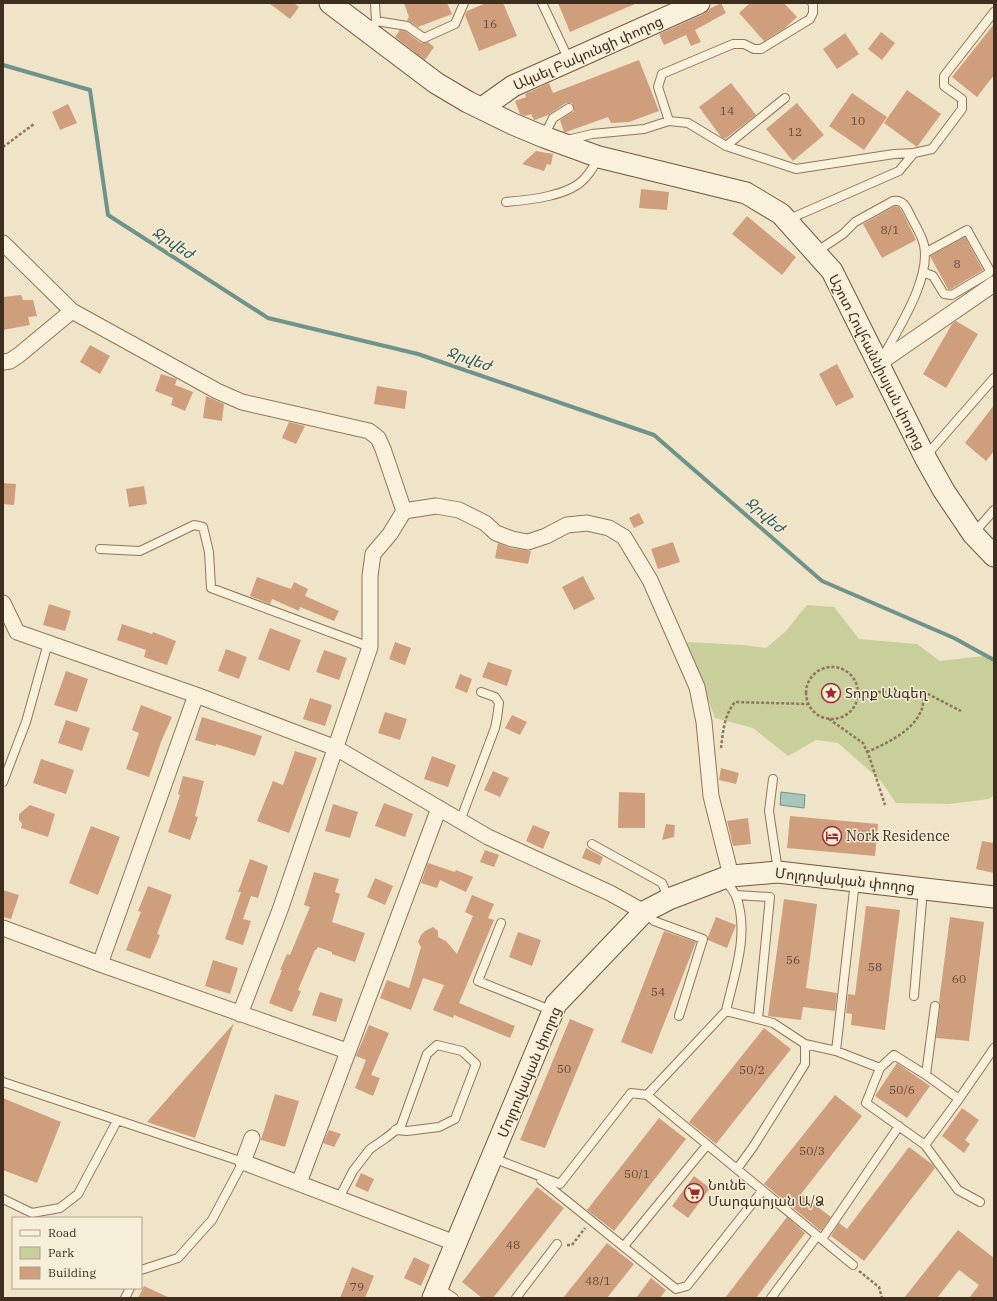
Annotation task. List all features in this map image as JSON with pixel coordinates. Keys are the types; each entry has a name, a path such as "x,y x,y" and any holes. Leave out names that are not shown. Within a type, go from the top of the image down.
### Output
{"street":[{"name":"Աշոտ Հովհաննիսյան փողոց","path":"330,3 373,27 436,83 513,124 551,140 600,157 746,192 781,214 832,271 926,459 944,491 973,534 994,556"},
{"name":"Ակսել Բակունցի փողոց","path":"482,108 513,86 699,3"},
{"path":"3,243 72,311 217,391 242,402 369,431 378,438 383,449 404,511"},
{"path":"878,364 994,284"},
{"path":"3,362 19,355 72,311"},
{"path":"240,1014 280,910 370,647 370,576 374,554 390,534 404,511 436,506 459,510 486,523 496,533 512,539 528,542 546,536 567,525 587,523 609,528 624,537 650,580 697,687 704,722 711,796 730,883"},
{"path":"3,602 17,632 196,695 336,748 488,837 610,893 644,912"},
{"path":"100,964 196,695"},
{"path":"299,1183 439,808"},
{"name":"Մոլդովական փողոց","path":"441,1294 455,1243 556,1004 644,912 670,899 778,872 994,897"},
{"path":"3,928 100,964 347,1051"},
{"path":"252,1138 243,1162 455,1243"}],"lane":[{"path":"375,3 373,27 407,26 424,38 455,24 464,3"},
{"path":"542,3 569,60"},
{"path":"669,121 658,87 662,74 733,44 744,44 754,49 761,49 810,19 813,13 812,3"},
{"path":"569,108 553,118 551,140 644,129 669,121 688,123 726,146 796,169 894,154 914,153 932,149 962,109 962,99 944,86 944,76 994,12"},
{"path":"726,146 785,98"},
{"path":"787,220 899,171 914,153"},
{"path":"506,202 530,200 570,190 585,179 600,157"},
{"path":"816,252 843,234 855,222 893,200 903,202 924,245 925,253 923,272 915,297 878,364"},
{"path":"923,272 932,276 944,294 952,295 989,273 989,269 967,230 925,253"},
{"path":"926,459 994,378"},
{"path":"973,534 994,510"},
{"path":"100,549 140,550 194,525 203,527 209,552 212,588 370,647"},
{"path":"3,782 26,722 48,643"},
{"path":"460,821 488,747 497,718 499,703 495,697 481,692"},
{"path":"773,779 769,810 778,872"},
{"path":"592,844 662,883 670,899"},
{"path":"836,1051 855,880"},
{"path":"647,1095 726,1011 739,952 743,921 730,883"},
{"path":"730,883 770,897 758,1019"},
{"path":"914,996 923,888"},
{"path":"644,912 654,922 703,939 679,1016"},
{"path":"501,923 478,981 554,1011"},
{"path":"926,1075 935,1006"},
{"path":"726,1011 773,1023 805,1044 836,1051 880,1068"},
{"path":"737,1170 805,1064 805,1044"},
{"path":"339,1198 353,1171 370,1149 386,1138 395,1130 401,1126 427,1054 437,1045 462,1051 476,1064 455,1119 439,1127 407,1131 395,1130"},
{"path":"925,1145 960,1099 994,1048"},
{"path":"960,1099 894,1055 880,1068 866,1103 925,1145 958,1190 980,1202"},
{"path":"3,1082 243,1162 212,1220 178,1258 142,1270"},
{"path":"492,1158 560,1184 631,1093 647,1095 853,1266"},
{"path":"3,1199 32,1213 60,1208 78,1194 117,1121"},
{"path":"771,1298 819,1237 899,1126"},
{"path":"624,1246 707,1145"},
{"path":"534,1174 676,1289 687,1286 762,1191"},
{"path":"516,1298 557,1244"},
{"path":"125,1298 130,1289"}],"path":[{"path":"3,147 34,124"},
{"path":"829,719 838,718 846,714 855,704 858,692 856,684 846,671 830,666 815,672 810,678 806,686 808,704 813,711 820,716 829,719 863,743 885,805"},
{"path":"858,692 924,692 961,711"},
{"path":"867,752 887,743 907,729 921,710 924,692"},
{"path":"707,755 721,753 724,725 730,709 735,702 808,704"},
{"path":"557,1244 572,1245 592,1220"},
{"path":"853,1266 879,1286 882,1298"}],"green space":[{"path":"807,605 834,607 859,639 917,644 940,661 983,656 994,660 994,795 989,799 949,804 896,803 881,781 838,743 816,740 788,756 753,728 715,718 687,642 744,645 766,648 786,631"}],"water":[{"path":"781,792 805,795 804,808 780,805"}],"building":[{"path":"269,3 294,3 299,7 290,19"},
{"path":"404,3 447,3 452,14 418,27 407,20 409,17"},
{"path":"486,3 503,3 517,36 479,51 465,15 467,11"},
{"path":"558,3 637,3 570,32"},
{"path":"721,3 726,13 695,30 701,42 691,46 686,35 664,45 659,34 704,14 709,9"},
{"path":"750,3 784,3 797,17 785,28 764,41 739,13"},
{"path":"994,24 994,75 977,97 952,77"},
{"path":"400,30 405,31 421,43 428,42 434,47 425,60 395,37"},
{"path":"881,32 895,43 882,60 868,49"},
{"path":"845,33 859,54 837,69 823,49"},
{"path":"639,60 659,111 629,122 611,123 608,117 566,132 564,132 560,120 574,111 572,103 566,103 548,115 535,120 531,114 525,116 520,114 515,101 526,97 525,94 549,83 553,93"},
{"path":"731,83 756,115 725,139 721,137 699,107"},
{"path":"907,90 941,114 917,147 884,123"},
{"path":"852,93 887,117 864,150 829,126"},
{"path":"797,103 824,135 793,161 766,129"},
{"path":"68,104 77,123 60,130 52,112"},
{"path":"536,151 553,154 551,165 547,164 544,171 522,164"},
{"path":"641,189 669,192 667,210 639,208"},
{"path":"895,206 899,207 902,211 916,240 882,258 863,224"},
{"path":"747,216 796,257 782,275 732,234"},
{"path":"965,237 983,270 951,289 948,289 930,256"},
{"path":"21,295 23,300 33,300 37,316 28,317 30,325 3,330 3,297"},
{"path":"956,321 978,334 946,388 923,374 952,324"},
{"path":"90,345 110,356 100,374 80,362"},
{"path":"837,364 854,397 836,406 819,374"},
{"path":"161,374 177,379 175,385 193,392 185,411 171,405 173,398 155,391"},
{"path":"377,386 407,391 405,409 374,404"},
{"path":"206,396 224,404 222,421 203,418"},
{"path":"994,405 994,451 986,461 965,443"},
{"path":"289,422 305,426 296,444 282,438"},
{"path":"3,483 16,484 14,505 3,504"},
{"path":"144,486 147,504 129,507 126,489"},
{"path":"639,513 644,523 634,528 629,518"},
{"path":"673,542 680,562 658,569 651,549"},
{"path":"498,543 510,548 531,551 528,564 495,558"},
{"path":"583,576 595,599 574,610 562,587"},
{"path":"257,577 291,589 294,582 308,589 305,596 339,611 334,621 300,607 299,611 272,599 270,604 250,596"},
{"path":"49,604 71,611 65,631 43,625"},
{"path":"122,624 152,634 153,632 176,641 167,665 144,657 146,650 117,640"},
{"path":"270,628 301,640 289,671 258,659"},
{"path":"395,642 411,648 405,665 389,659"},
{"path":"226,649 247,657 239,679 218,671"},
{"path":"324,650 347,658 339,680 316,672"},
{"path":"488,662 512,670 507,686 482,677"},
{"path":"66,671 88,679 77,712 54,705"},
{"path":"460,674 472,679 467,693 455,688"},
{"path":"310,698 332,705 325,726 303,719"},
{"path":"141,705 172,717 161,742 149,777 126,769 139,733 132,730"},
{"path":"385,712 407,719 400,740 378,733"},
{"path":"512,715 527,722 520,735 505,728"},
{"path":"202,717 262,736 255,756 216,744 216,746 195,740"},
{"path":"66,720 90,728 82,751 58,743"},
{"path":"295,751 317,758 289,833 257,821 273,781 283,785"},
{"path":"432,756 456,765 448,787 424,779"},
{"path":"41,759 74,770 66,794 33,783"},
{"path":"721,768 739,773 736,784 719,780"},
{"path":"493,771 509,778 500,797 484,790"},
{"path":"183,776 204,781 195,816 198,817 190,840 168,832 180,795 178,794"},
{"path":"619,792 645,793 645,828 618,828"},
{"path":"384,803 413,814 405,837 375,826"},
{"path":"333,804 358,812 350,838 325,831"},
{"path":"30,805 55,814 48,837 21,828 22,824 19,820 19,814"},
{"name":"Nork Residence","path":"790,816 878,824 875,856 787,848"},
{"path":"748,818 751,844 733,846 727,821"},
{"path":"666,824 675,825 674,837 662,840"},
{"path":"533,825 550,832 543,849 526,841"},
{"path":"91,826 120,837 98,895 69,883"},
{"path":"982,841 994,843 994,873 976,869"},
{"path":"586,848 603,857 600,865 582,858"},
{"path":"485,850 499,855 494,867 480,862"},
{"path":"250,859 268,866 258,898 251,896 243,919 251,921 243,945 225,939 241,892 238,892"},
{"path":"428,863 455,872 456,870 473,877 466,892 440,880 437,888 421,883"},
{"path":"314,872 339,879 335,892 340,894 332,922 365,933 355,962 332,954 332,952 318,947 315,950 298,990 301,991 292,1012 269,1003 282,970 280,970 287,954 290,955 310,907 304,905"},
{"path":"375,878 393,886 385,905 367,897"},
{"path":"148,886 172,895 157,934 160,935 150,959 126,950 141,912 138,911"},
{"path":"3,890 19,895 11,919 3,917"},
{"path":"472,895 494,904 488,918 494,920 459,1003 515,1026 510,1038 454,1015 453,1018 433,1010 444,985 423,978 411,1010 380,998 387,980 409,988 421,947 418,942 421,935 425,931 433,927 438,931 438,937 446,941 457,954 473,916 465,912"},
{"path":"784,899 817,904 806,988 837,993 835,1011 803,1007 801,1020 768,1016"},
{"path":"866,906 900,910 885,1030 851,1025 852,1014 846,1013 848,994 855,995"},
{"path":"716,917 736,925 727,948 708,940"},
{"path":"950,917 984,922 969,1041 936,1038"},
{"path":"664,931 696,942 652,1054 621,1042"},
{"path":"518,932 541,940 532,966 509,957"},
{"path":"213,960 238,968 230,994 205,986"},
{"path":"320,992 343,999 336,1022 312,1015"},
{"path":"570,1019 594,1029 545,1148 520,1140"},
{"path":"234,1023 195,1138 147,1122"},
{"path":"369,1025 389,1033 371,1075 380,1078 373,1096 355,1088 366,1060 356,1056"},
{"path":"764,1028 791,1049 716,1144 689,1122"},
{"path":"897,1063 930,1086 907,1118 875,1096"},
{"path":"275,1094 299,1101 285,1147 261,1140"},
{"path":"835,1095 862,1116 801,1194 831,1217 821,1231 764,1184"},
{"path":"3,1098 61,1122 37,1183 3,1170"},
{"path":"962,1108 979,1120 965,1140 970,1144 964,1153 942,1136"},
{"path":"659,1118 686,1139 614,1231 587,1210"},
{"path":"329,1130 341,1134 334,1147 323,1143"},
{"path":"909,1147 932,1164 935,1168 864,1261 831,1236 839,1223 847,1229"},
{"path":"361,1173 374,1179 368,1192 355,1186"},
{"path":"694,1176 710,1188 688,1218 672,1206"},
{"path":"537,1187 564,1208 493,1298 482,1298 462,1282"},
{"path":"787,1217 805,1233 756,1298 725,1298"},
{"path":"958,1230 994,1258 994,1298 969,1298 979,1285 959,1270 937,1298 904,1298"},
{"path":"607,1243 634,1264 607,1298 563,1298"},
{"path":"414,1257 430,1265 421,1286 404,1278"},
{"path":"352,1267 374,1276 365,1298 340,1298"},
{"path":"651,1278 666,1290 660,1298 636,1298"},
{"path":"144,1286 170,1298 138,1298"}],"waterway":[{"name":"Ջրվեժ","path":"3,65 90,90 108,215 268,318 418,354 654,435 822,581 954,638 994,660"}],"place":[{"name":"Տորք Անգեղ","path":"831,693"},
{"name":"Nork Residence","path":"832,836"},
{"name":"Նունե Մարգարյան Ա/Ձ","path":"694,1193"}]}
